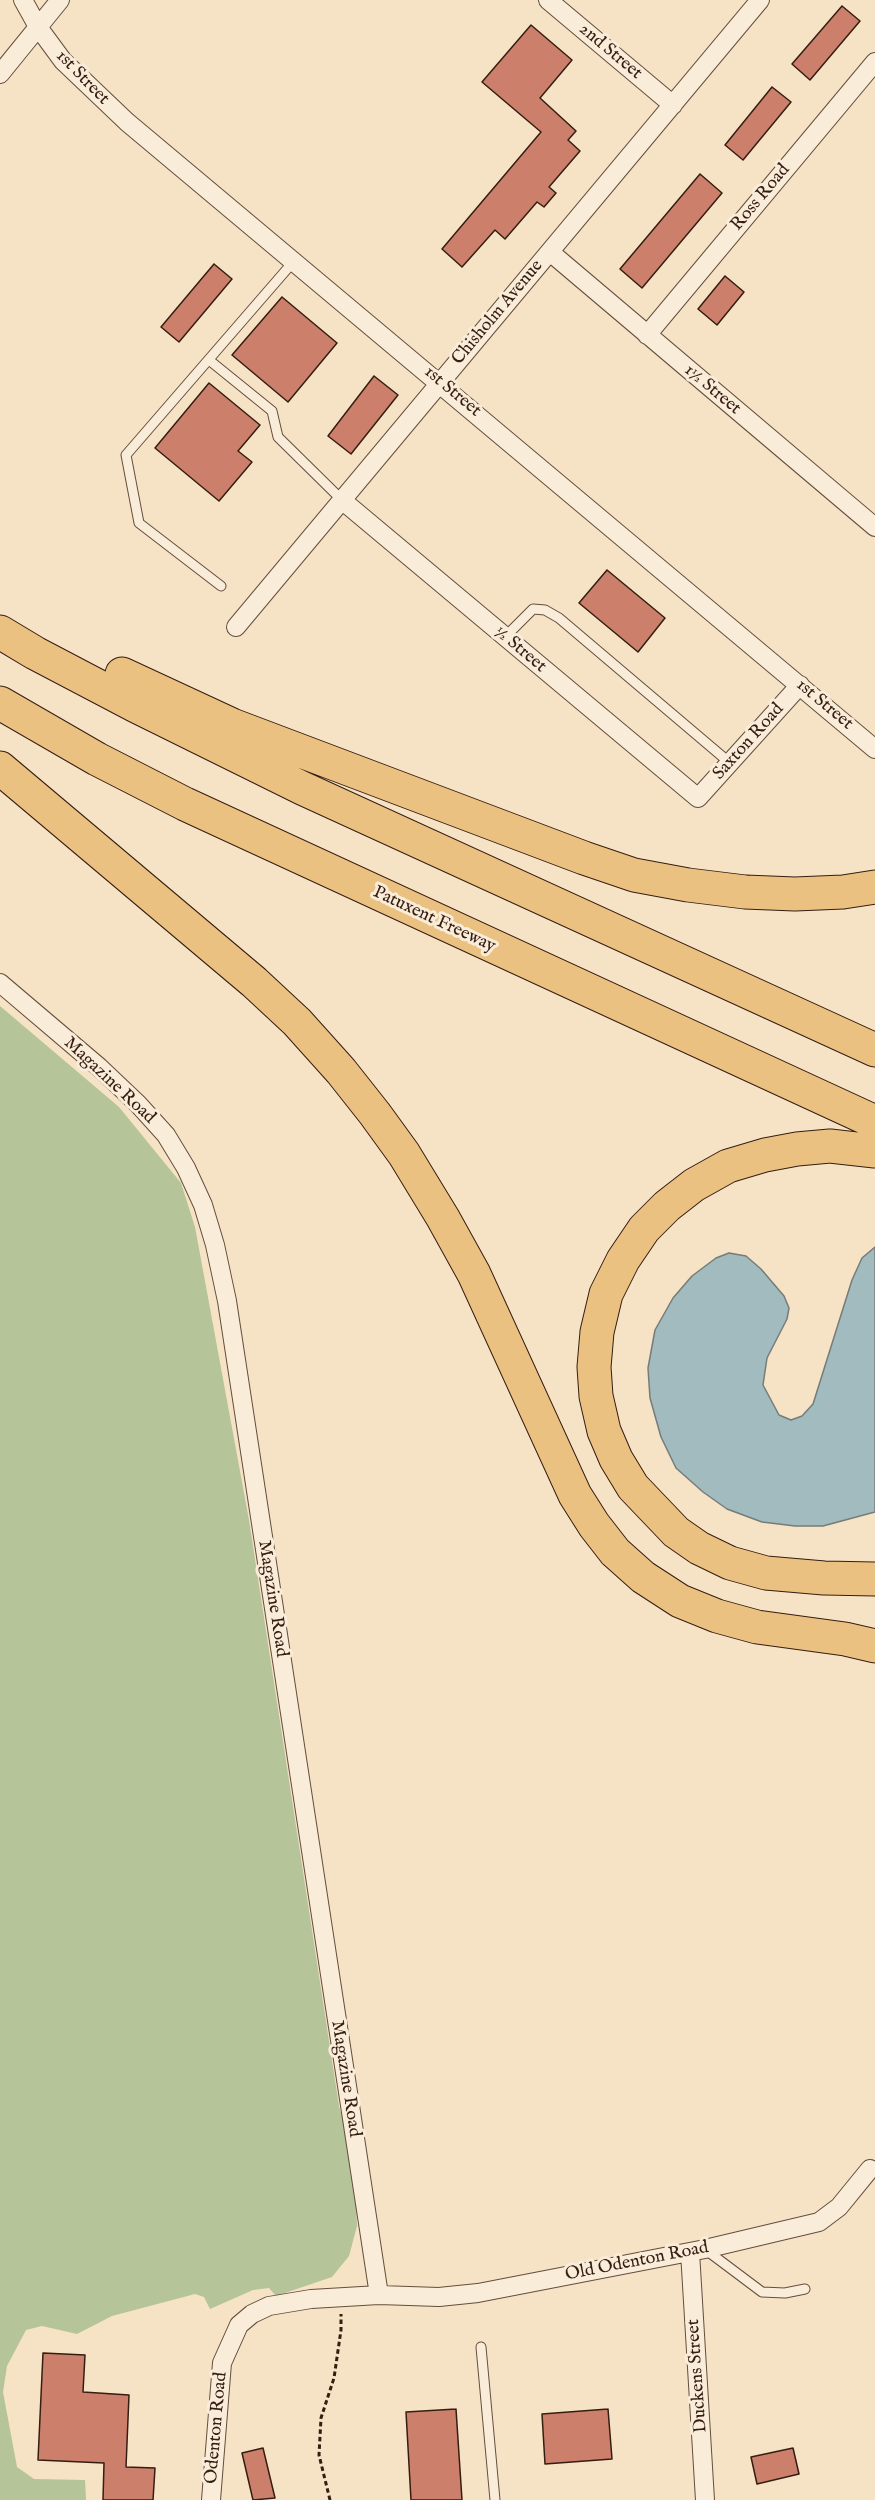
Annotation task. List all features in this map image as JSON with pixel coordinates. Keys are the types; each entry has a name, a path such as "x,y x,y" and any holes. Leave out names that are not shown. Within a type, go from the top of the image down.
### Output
{"highway":[{"path":"0,609 142,685 232,724 634,875 745,892 819,893 875,887"},
{"path":"0,632 124,700 302,788 875,1050"},
{"name":"Patuxent Freeway","path":"0,703 97,759 234,827 875,1122"},
{"path":"0,768 254,982 297,1022 354,1088 404,1154 443,1218 474,1274 575,1495 615,1552 643,1577 680,1601 717,1616 757,1627 845,1639 875,1646"},
{"path":"875,1151 830,1146 776,1153 728,1166 694,1185 667,1206 644,1229 623,1260 606,1294 597,1332 594,1367 596,1396 604,1431 616,1459 655,1512 676,1532 699,1548 730,1563 766,1573 824,1578 875,1579"},
{"path":"824,1578 875,1567"},
{"path":"757,1627 875,1626"}],"street":[{"name":"1st Street","path":"23,0 38,27 63,61 127,122 440,382 875,749"},
{"path":"0,74 60,0"},
{"name":"2nd Street","path":"548,0 673,105"},
{"name":"Chisholm Avenue","path":"236,627 344,501 440,382 760,0"},
{"name":"Ross Road","path":"647,335 872,73"},
{"name":"1½ Street","path":"550,252 875,527"},
{"name":"½ Street","path":"344,501 698,798"},
{"name":"Saxton Road","path":"698,798 800,686"},
{"name":"Magazine Road","path":"0,983 99,1067 138,1104 166,1135 186,1168 203,1204 215,1245 227,1301 379,2295"},
{"name":"Old Odenton Road","path":"379,2295 439,2297 478,2293 697,2251 819,2222 839,2207 872,2172"},
{"name":"Duckens Street","path":"697,2251 705,2500"},
{"name":"Odenton Road","path":"210,2500 222,2363 239,2325 252,2314 269,2306 311,2299 379,2295"}],"lane":[{"path":"221,586 139,523 126,455 294,261"},
{"path":"209,360 272,411 278,437 344,501"},
{"path":"506,638 533,609 545,610 559,618 729,763"},
{"path":"697,2251 762,2292 785,2293 805,2289"},
{"path":"481,2347 495,2500"}],"path":[{"path":"330,2500 320,2456 321,2418 334,2378 341,2330 340,2297"}],"green space":[{"path":"0,1006 119,1107 181,1183 195,1227 249,1520 339,2106 354,2160 357,2226 349,2256 332,2277 276,2296 269,2288 253,2290 210,2309 204,2297 195,2294 112,2316 77,2334 42,2326 26,2330 7,2366 3,2392 17,2467 34,2479 85,2480 86,2500 0,2500"}],"water":[{"path":"875,1247 875,1512 823,1526 795,1526 762,1522 727,1509 676,1468 661,1437 650,1398 648,1368 655,1330 673,1298 692,1276 716,1258 729,1253 746,1256 761,1269 784,1296 789,1308 787,1319 767,1358 763,1385 779,1415 791,1420 802,1416 813,1404 852,1280 862,1258"}],"building":[{"path":"842,6 860,21 810,80 792,64"},
{"path":"531,25 572,60 540,98 576,131 568,140 580,151 549,187 556,193 544,207 537,202 505,239 495,230 462,267 442,249 541,132 482,82"},
{"path":"772,87 791,102 743,160 725,145"},
{"path":"700,174 722,193 642,288 620,269"},
{"path":"214,264 232,279 179,342 161,327"},
{"path":"725,276 744,292 717,325 698,309"},
{"path":"282,297 337,343 288,402 232,355"},
{"path":"374,376 398,395 351,454 328,436"},
{"path":"209,383 260,425 238,451 252,462 219,501 155,448"},
{"path":"607,570 665,618 638,652 579,603"},
{"path":"43,2353 85,2355 83,2392 129,2395 126,2467 155,2468 153,2500 103,2500 104,2463 38,2460"},
{"path":"456,2409 462,2500 411,2500 406,2412"},
{"path":"608,2409 612,2459 545,2464 542,2414"},
{"path":"263,2448 275,2498 253,2500 242,2453"},
{"path":"793,2448 799,2474 757,2484 751,2457"}]}
